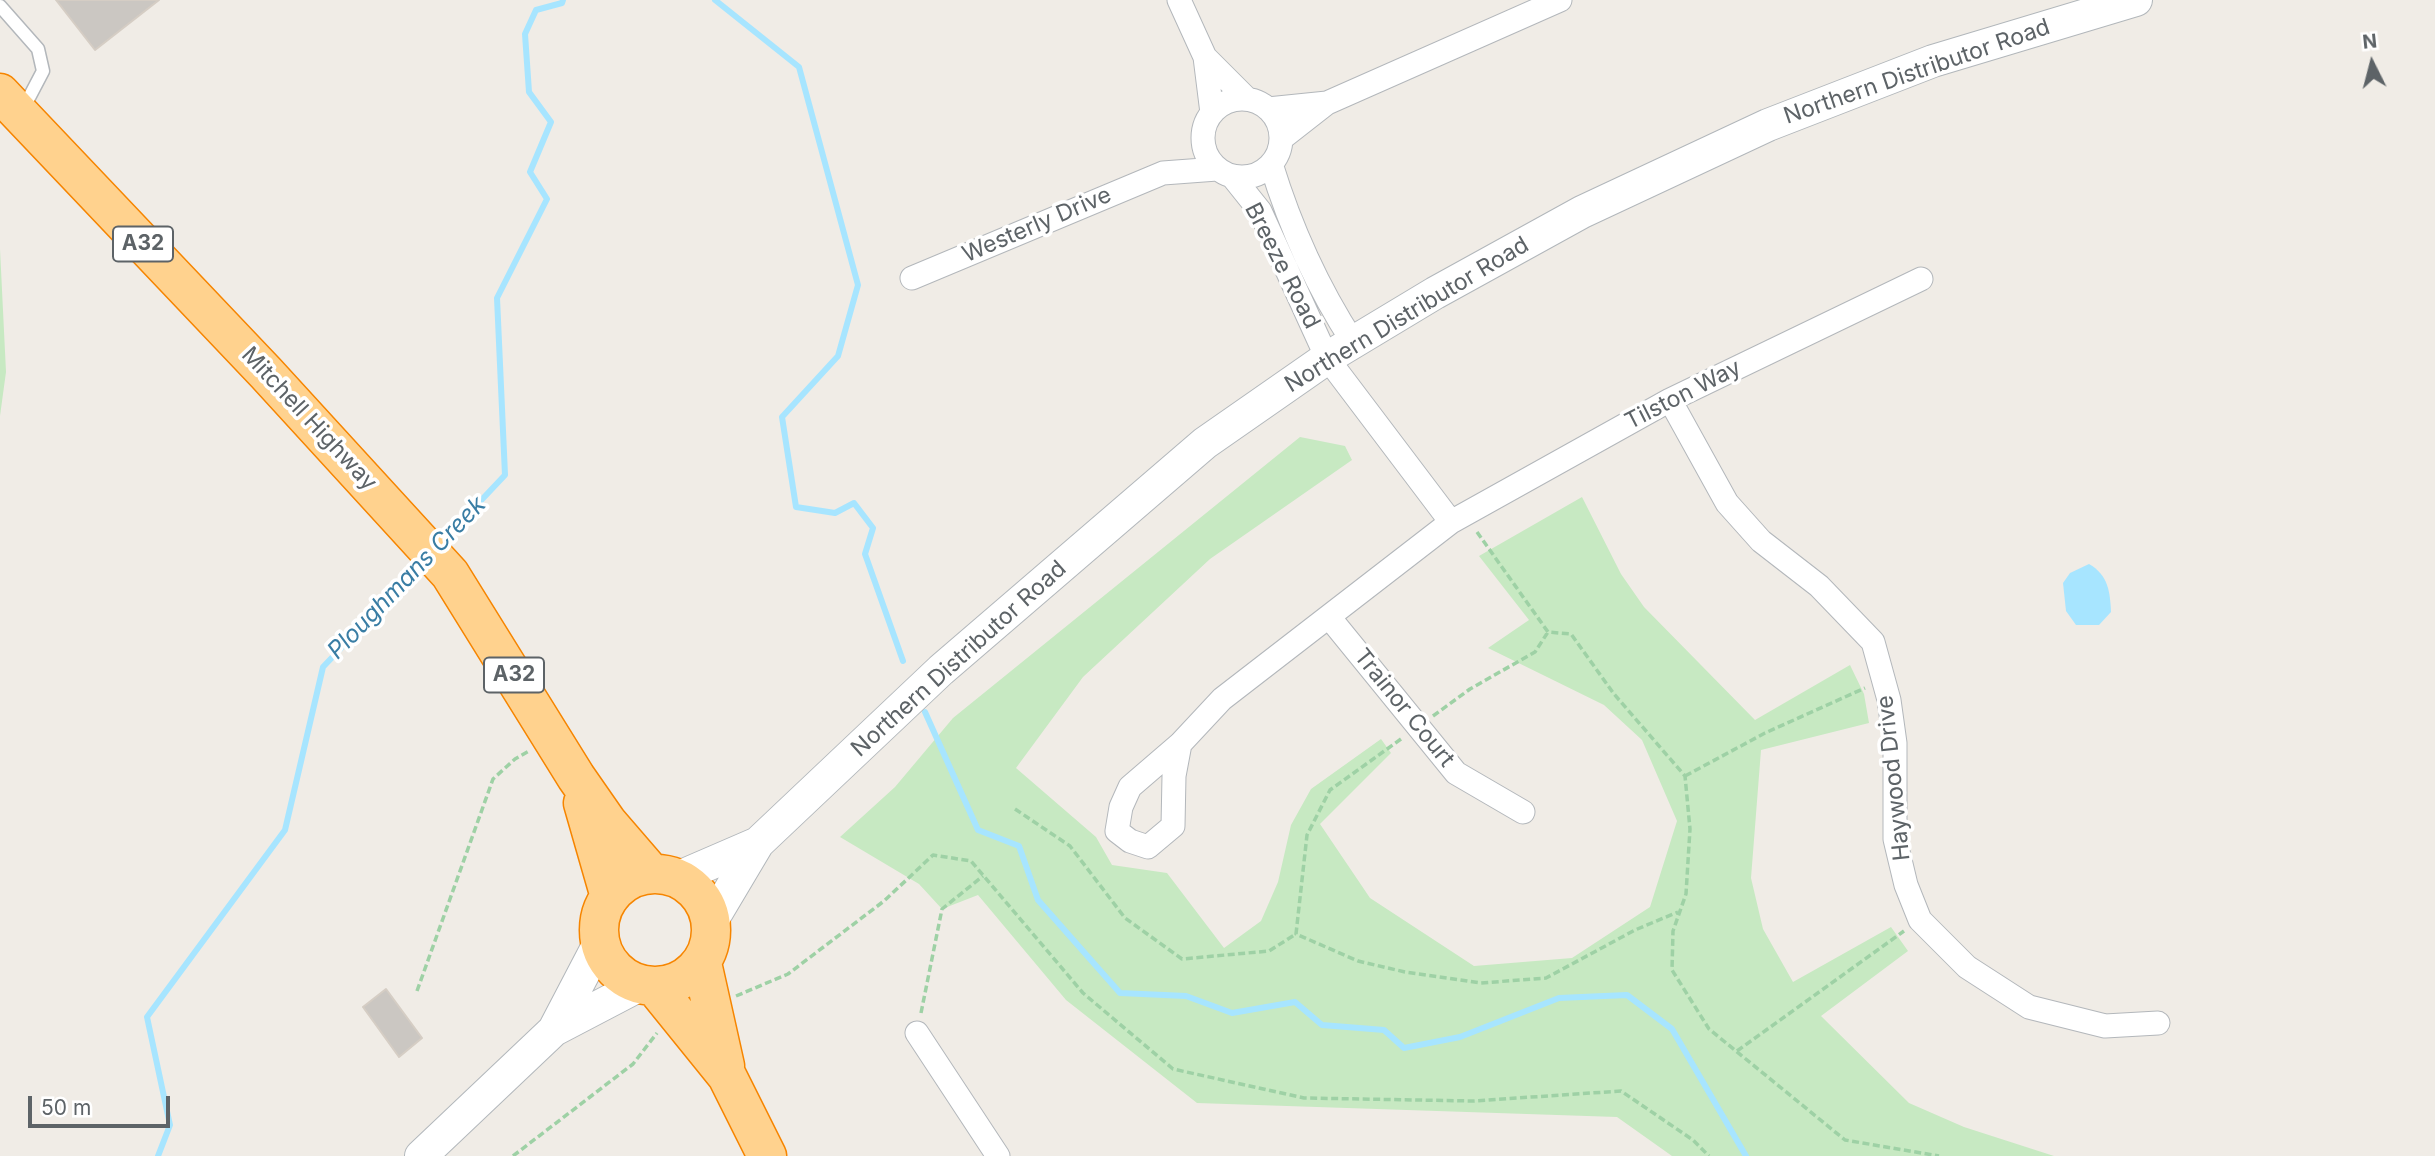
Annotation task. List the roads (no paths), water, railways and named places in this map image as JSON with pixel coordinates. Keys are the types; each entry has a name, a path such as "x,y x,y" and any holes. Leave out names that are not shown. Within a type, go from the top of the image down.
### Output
{"highway":[{"name":"Mitchell Highway","path":"10,104 403,520 450,574 576,777 608,823 664,876"},
{"name":"Mitchell Highway","path":"576,777 610,897"},
{"path":"664,876 629,880 610,897 600,921 600,942 610,964 621,975 648,986 695,1012 767,1156"},
{"name":"A32","path":"664,876 700,896 711,922"},
{"path":"695,1012 702,962 709,946 711,922"},
{"path":"648,986 684,979 702,962"}],"main road":[{"name":"Northern Distributor Road","path":"711,922 758,844 941,670 1205,443 1340,350 1582,212 1768,125 1933,61 2136,0"},
{"name":"Northern Distributor Road","path":"664,876 758,844"},
{"path":"554,1030 600,942"},
{"path":"421,1156 554,1030 648,986"}],"street":[{"path":"1179,0 1205,57 1212,113 1202,137 1204,149 1225,172 1253,175 1271,164 1281,139 1327,103 1560,0"},
{"path":"1205,57 1278,122 1281,139"},
{"path":"1212,113 1228,102 1327,103"},
{"name":"Westerly Drive","path":"912,278 1163,173 1202,137"},
{"name":"Breeze Road","path":"1271,164 1281,198 1321,294 1340,350"},
{"name":"Breeze Road","path":"1225,172 1260,211 1340,350"},
{"name":"Westerly Drive","path":"1163,173 1225,172"},
{"name":"Tilston Way","path":"1180,744 1222,699 1458,518 1670,400 1921,279"},
{"path":"1340,350 1458,518"},
{"name":"Haywood Drive","path":"1670,400 1727,503 1761,541 1819,586 1873,642 1884,680 1895,743 1895,839 1906,886 1920,920 1967,967 2029,1007 2105,1026 2158,1023"},
{"name":"Trainor Court","path":"1329,617 1456,773 1523,812"},
{"path":"917,1033 998,1156"}],"lane":[{"path":"0,6 38,49 43,71 10,104"}],"water":[{"path":"2089,564 2100,573 2107,584 2111,612 2099,625 2076,625 2066,611 2063,583 2070,573"}],"waterway":[{"name":"Ploughmans Creek","path":"439,545 505,475 497,298 547,199 530,172 551,122 529,92 525,34 536,10 562,3 563,0"},
{"path":"715,0 799,67 858,285 838,356 782,417 796,507 835,513 854,503 873,528 865,554 903,661"},
{"name":"Ploughmans Creek","path":"158,1156 170,1125 147,1017 285,830 323,667 422,563"},
{"path":"925,712 978,830 1019,846 1038,900 1120,993 1186,996 1232,1013 1295,1002 1322,1025 1384,1030 1404,1048 1460,1037 1559,998 1627,995 1672,1029 1746,1156"}]}
